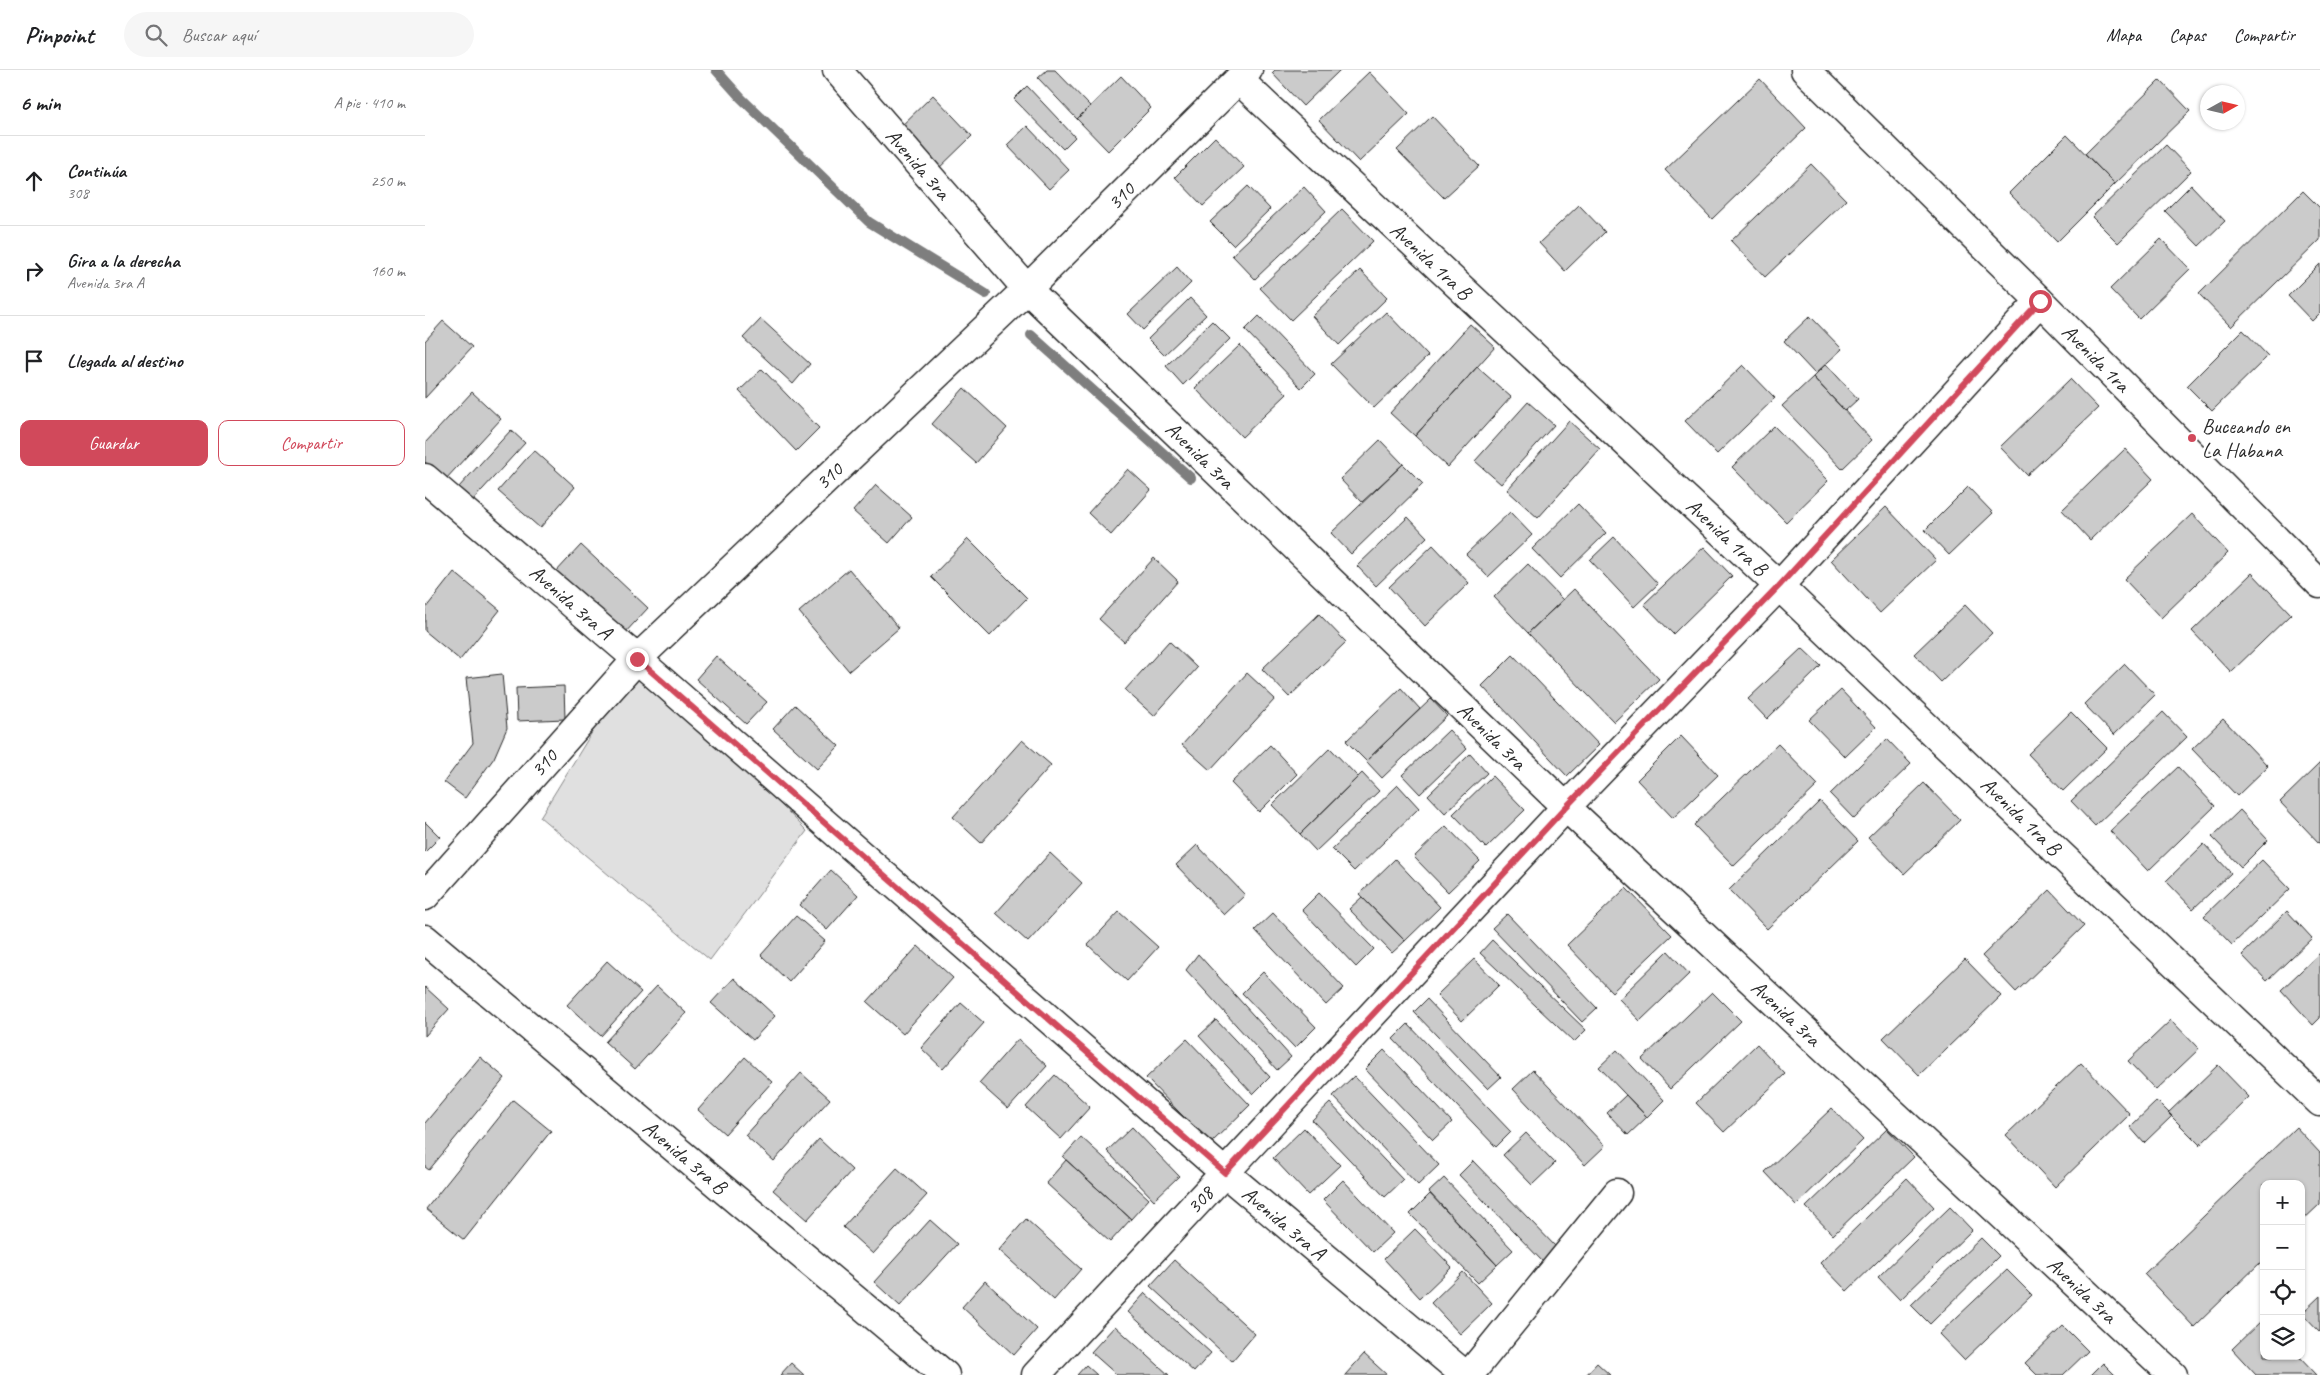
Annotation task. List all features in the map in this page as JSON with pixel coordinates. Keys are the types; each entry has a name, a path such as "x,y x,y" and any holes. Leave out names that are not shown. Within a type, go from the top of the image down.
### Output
{"street":[{"name":"Avenida 3ra","path":"837,70 1027,289 1566,807 2173,1375"},
{"name":"Avenida 1ra","path":"1805,70 2040,301 2320,584"},
{"name":"310","path":"425,896 637,659 1027,289 1243,75"},
{"name":"Avenida 1ra B","path":"1243,75 2320,1102"},
{"name":"308","path":"1035,1375 1566,807 1779,586 2040,301"},
{"name":"Avenida 3ra A","path":"425,478 637,659 1225,1173 1465,1375"},
{"name":"Avenida 3ra B","path":"425,939 945,1375"},
{"path":"1469,1375 1617,1193"}],"shaded area":[{"path":"637,659 807,831 710,960 540,817"}],"building":[{"path":"1047,70 1055,70 1090,106 1077,119 1038,78"},
{"path":"1275,70 1340,70 1303,106 1272,73"},
{"path":"1369,72 1409,114 1359,162 1319,120"},
{"path":"1121,76 1151,108 1108,151 1077,119"},
{"path":"1760,79 1806,128 1712,219 1665,170"},
{"path":"2160,80 2190,111 2115,184 2085,154"},
{"path":"1027,86 1075,137 1063,149 1014,99"},
{"path":"933,95 972,136 932,175 893,134"},
{"path":"1432,116 1479,166 1444,198 1397,150"},
{"path":"1027,126 1069,170 1049,189 1007,145"},
{"path":"2067,135 2115,184 2057,242 2009,193"},
{"path":"1215,137 1244,167 1203,206 1175,177"},
{"path":"2166,145 2191,171 2118,243 2092,217"},
{"path":"1811,164 1846,200 1765,277 1731,241"},
{"path":"2191,185 2225,221 2199,246 2165,211"},
{"path":"1248,186 1270,209 1233,245 1210,222"},
{"path":"1304,187 1326,211 1255,279 1232,255"},
{"path":"2303,191 2320,208 2320,240 2231,327 2199,294"},
{"path":"1579,205 1605,232 1565,271 1539,243"},
{"path":"1342,209 1373,241 1291,320 1260,288"},
{"path":"2161,239 2190,269 2139,319 2110,289"},
{"path":"2320,264 2320,313 2312,321 2288,296"},
{"path":"1177,267 1191,283 1143,330 1128,314"},
{"path":"1360,270 1387,298 1339,345 1312,316"},
{"path":"1190,298 1206,315 1164,355 1148,339"},
{"path":"1386,312 1428,356 1374,408 1331,364"},
{"path":"1259,316 1315,374 1301,388 1245,330"},
{"path":"1810,316 1842,349 1815,374 1784,341"},
{"path":"761,319 810,364 793,384 743,338"},
{"path":"443,321 472,347 425,398 425,341"},
{"path":"1212,321 1230,339 1183,385 1166,366"},
{"path":"1470,324 1495,347 1415,436 1390,413"},
{"path":"2243,330 2268,356 2212,411 2187,386"},
{"path":"1240,345 1287,394 1242,437 1195,388"},
{"path":"1826,364 1858,399 1845,411 1813,377"},
{"path":"1743,365 1775,398 1717,454 1685,421"},
{"path":"1477,367 1511,397 1448,467 1415,436"},
{"path":"762,369 819,428 796,451 739,391"},
{"path":"1813,377 1872,440 1842,469 1782,406"},
{"path":"2070,379 2098,408 2027,475 2000,447"},
{"path":"964,388 1007,428 976,463 932,424"},
{"path":"472,392 501,419 445,480 425,462 425,443"},
{"path":"1528,402 1554,425 1501,484 1475,461"},
{"path":"1569,421 1600,449 1538,518 1507,490"},
{"path":"1774,426 1828,481 1786,522 1732,467"},
{"path":"511,430 525,443 472,501 458,488"},
{"path":"1380,440 1403,464 1362,502 1340,479"},
{"path":"2125,449 2153,479 2090,540 2062,510"},
{"path":"534,450 575,487 540,528 498,491"},
{"path":"1403,464 1423,484 1351,554 1331,533"},
{"path":"1128,469 1151,490 1111,535 1088,513"},
{"path":"876,485 912,517 889,543 853,511"},
{"path":"1968,487 1993,513 1949,555 1925,530"},
{"path":"1578,504 1606,533 1560,578 1532,549"},
{"path":"1886,507 1936,560 1880,613 1831,560"},
{"path":"1510,512 1532,535 1488,577 1466,554"},
{"path":"2192,514 2228,553 2161,618 2124,579"},
{"path":"1408,517 1427,537 1376,586 1357,566"},
{"path":"1614,537 1658,584 1634,607 1590,560"},
{"path":"968,539 1027,598 990,636 931,577"},
{"path":"581,545 648,608 623,635 555,573"},
{"path":"1433,545 1469,583 1425,626 1389,587"},
{"path":"1704,547 1732,576 1673,634 1644,604"},
{"path":"1154,558 1178,581 1124,642 1099,619"},
{"path":"1528,564 1563,600 1528,633 1494,597"},
{"path":"849,569 899,628 849,671 799,612"},
{"path":"454,572 500,610 460,660 425,631 425,609"},
{"path":"2252,573 2291,614 2231,672 2192,631"},
{"path":"1574,589 1659,679 1614,722 1528,633"},
{"path":"1965,605 1992,633 1941,682 1914,654"},
{"path":"1319,614 1346,642 1289,697 1262,669"},
{"path":"1169,641 1197,668 1154,716 1125,690"},
{"path":"1802,648 1821,666 1767,719 1748,699"},
{"path":"1513,655 1599,745 1567,776 1482,686"},
{"path":"716,656 767,702 746,724 696,679"},
{"path":"2125,664 2155,695 2114,735 2084,704"},
{"path":"1247,673 1275,699 1210,770 1182,745"},
{"path":"502,674 507,728 494,758 465,798 444,782 473,743 466,678"},
{"path":"564,686 565,719 517,721 516,688"},
{"path":"1401,688 1420,709 1366,761 1346,741"},
{"path":"1841,690 1876,727 1845,757 1809,720"},
{"path":"1431,699 1447,716 1382,778 1366,761"},
{"path":"795,705 839,746 817,769 773,729"},
{"path":"2071,712 2107,748 2063,791 2028,754"},
{"path":"2163,712 2187,737 2095,826 2071,801"},
{"path":"2223,719 2268,766 2237,796 2192,749"},
{"path":"1449,730 1467,749 1420,794 1402,775"},
{"path":"1681,736 1718,775 1673,818 1637,780"},
{"path":"1887,739 1911,764 1854,819 1830,794"},
{"path":"1022,740 1051,765 981,843 953,817"},
{"path":"1778,744 1818,785 1734,866 1694,825"},
{"path":"1270,745 1297,774 1259,812 1231,783"},
{"path":"1330,748 1358,777 1300,834 1272,805"},
{"path":"1470,754 1487,773 1445,813 1428,795"},
{"path":"2320,763 2320,844 2280,802"},
{"path":"2178,767 2215,806 2148,871 2110,831"},
{"path":"1362,773 1379,791 1316,851 1300,834"},
{"path":"1492,776 1525,810 1486,848 1453,814"},
{"path":"1924,783 1960,820 1904,874 1868,837"},
{"path":"1398,785 1419,808 1354,871 1332,849"},
{"path":"1820,801 1858,841 1767,929 1729,890"},
{"path":"2240,810 2268,840 2241,867 2212,837"},
{"path":"425,822 440,837 425,852"},
{"path":"1446,826 1480,861 1448,892 1414,857"},
{"path":"2204,844 2231,873 2193,909 2166,881"},
{"path":"1197,845 1245,895 1224,915 1176,865"},
{"path":"1050,853 1082,883 1028,942 996,913"},
{"path":"1395,859 1440,907 1405,941 1359,894"},
{"path":"2262,860 2290,889 2232,945 2204,916"},
{"path":"831,870 858,895 827,930 800,905"},
{"path":"1626,888 1672,935 1612,992 1567,945"},
{"path":"2050,890 2084,926 2016,992 1982,956"},
{"path":"1319,893 1374,949 1356,967 1302,910"},
{"path":"1362,897 1405,941 1392,953 1349,909"},
{"path":"2287,911 2312,938 2267,981 2242,955"},
{"path":"1119,912 1158,947 1127,981 1088,945"},
{"path":"1273,913 1344,988 1326,1005 1255,930"},
{"path":"1507,914 1597,1008 1582,1022 1492,928"},
{"path":"796,916 825,941 789,982 761,955"},
{"path":"1492,940 1586,1030 1574,1042 1480,953"},
{"path":"918,946 953,978 903,1034 867,1002"},
{"path":"1668,951 1689,974 1640,1021 1619,999"},
{"path":"2320,953 2320,1018 2313,1025 2281,990"},
{"path":"1198,954 1291,1057 1277,1070 1186,970"},
{"path":"1474,959 1499,985 1462,1021 1437,995"},
{"path":"1965,959 2001,996 1919,1075 1883,1038"},
{"path":"607,961 641,992 601,1036 567,1005"},
{"path":"1263,972 1316,1027 1295,1048 1242,993"},
{"path":"734,978 775,1016 753,1040 711,1003"},
{"path":"657,986 686,1013 635,1069 605,1042"},
{"path":"425,987 449,1009 425,1036"},
{"path":"1712,992 1741,1021 1670,1089 1642,1059"},
{"path":"1427,999 1501,1077 1488,1089 1414,1012"},
{"path":"961,1003 984,1023 943,1069 921,1048"},
{"path":"1216,1020 1270,1077 1253,1094 1199,1036"},
{"path":"2171,1020 2199,1049 2156,1090 2128,1061"},
{"path":"1408,1024 1511,1132 1496,1147 1393,1039"},
{"path":"1018,1039 1047,1066 1008,1109 979,1083"},
{"path":"1187,1039 1250,1105 1210,1144 1146,1078"},
{"path":"1757,1044 1785,1074 1724,1132 1696,1103"},
{"path":"1384,1050 1452,1122 1433,1140 1365,1069"},
{"path":"1617,1050 1664,1100 1647,1117 1599,1067"},
{"path":"480,1057 505,1078 429,1170 425,1167 425,1123"},
{"path":"745,1057 772,1082 725,1134 698,1110"},
{"path":"2081,1063 2130,1114 2055,1187 2006,1135"},
{"path":"2218,1065 2249,1097 2200,1145 2168,1113"},
{"path":"1533,1070 1605,1146 1585,1165 1513,1089"},
{"path":"801,1073 830,1099 774,1161 745,1135"},
{"path":"1055,1075 1090,1107 1061,1139 1026,1107"},
{"path":"1354,1076 1439,1165 1418,1185 1333,1096"},
{"path":"1626,1095 1647,1117 1628,1135 1607,1113"},
{"path":"513,1100 551,1131 464,1240 426,1209"},
{"path":"2157,1101 2172,1116 2144,1143 2130,1127"},
{"path":"1330,1103 1403,1180 1385,1197 1312,1120"},
{"path":"1832,1108 1863,1140 1796,1205 1765,1172"},
{"path":"1132,1127 1179,1176 1154,1200 1107,1151"},
{"path":"2296,1127 2320,1153 2320,1204 2305,1218 2305,1180 2260,1180 2260,1263 2194,1327 2144,1274"},
{"path":"1304,1128 1340,1165 1308,1195 1273,1158"},
{"path":"1887,1129 1914,1157 1833,1235 1806,1207"},
{"path":"1526,1133 1555,1163 1532,1185 1503,1155"},
{"path":"1081,1137 1149,1199 1131,1219 1063,1157"},
{"path":"819,1139 852,1170 807,1220 773,1190"},
{"path":"1066,1160 1131,1219 1110,1242 1046,1183"},
{"path":"1473,1161 1558,1249 1544,1263 1459,1175"},
{"path":"897,1168 927,1195 873,1254 843,1227"},
{"path":"1444,1178 1513,1250 1497,1265 1429,1192"},
{"path":"1907,1178 1934,1207 1847,1291 1820,1263"},
{"path":"1343,1180 1393,1233 1373,1252 1323,1200"},
{"path":"1430,1194 1497,1265 1478,1283 1410,1214"},
{"path":"1950,1207 1972,1230 1900,1300 1878,1277"},
{"path":"1026,1219 1081,1269 1054,1300 999,1250"},
{"path":"930,1220 957,1244 900,1306 874,1282"},
{"path":"1415,1229 1452,1267 1420,1298 1384,1259"},
{"path":"1981,1238 1999,1256 1930,1324 1911,1305"},
{"path":"1174,1260 1255,1334 1232,1361 1150,1286"},
{"path":"2007,1270 2032,1295 1964,1360 1939,1334"},
{"path":"1463,1272 1492,1303 1460,1334 1431,1303"},
{"path":"985,1281 1037,1329 1014,1355 962,1307"},
{"path":"1145,1293 1211,1353 1194,1372 1128,1312"},
{"path":"2320,1296 2320,1332 2305,1316 2305,1310"},
{"path":"2260,1322 2260,1360 2302,1360 2316,1375 2256,1375 2232,1349"},
{"path":"1115,1326 1169,1375 1117,1375 1091,1352"},
{"path":"2063,1326 2088,1351 2063,1375 2037,1375 2025,1363"},
{"path":"1364,1354 1387,1375 1345,1375"},
{"path":"791,1363 804,1375 780,1375"},
{"path":"1597,1363 1610,1375 1586,1375"},
{"path":"2103,1363 2115,1375 2091,1375"},
{"path":"1086,1365 1097,1375 1077,1375"}],"waterway":[{"path":"716,70 741,98 869,222 986,294"},
{"path":"1031,335 1191,478"}],"place":[{"name":"Buceando en La Habana","path":"2192,438"}],"route":[{"path":"637,659 1225,1173 1566,807 1779,586 2040,301"}]}
